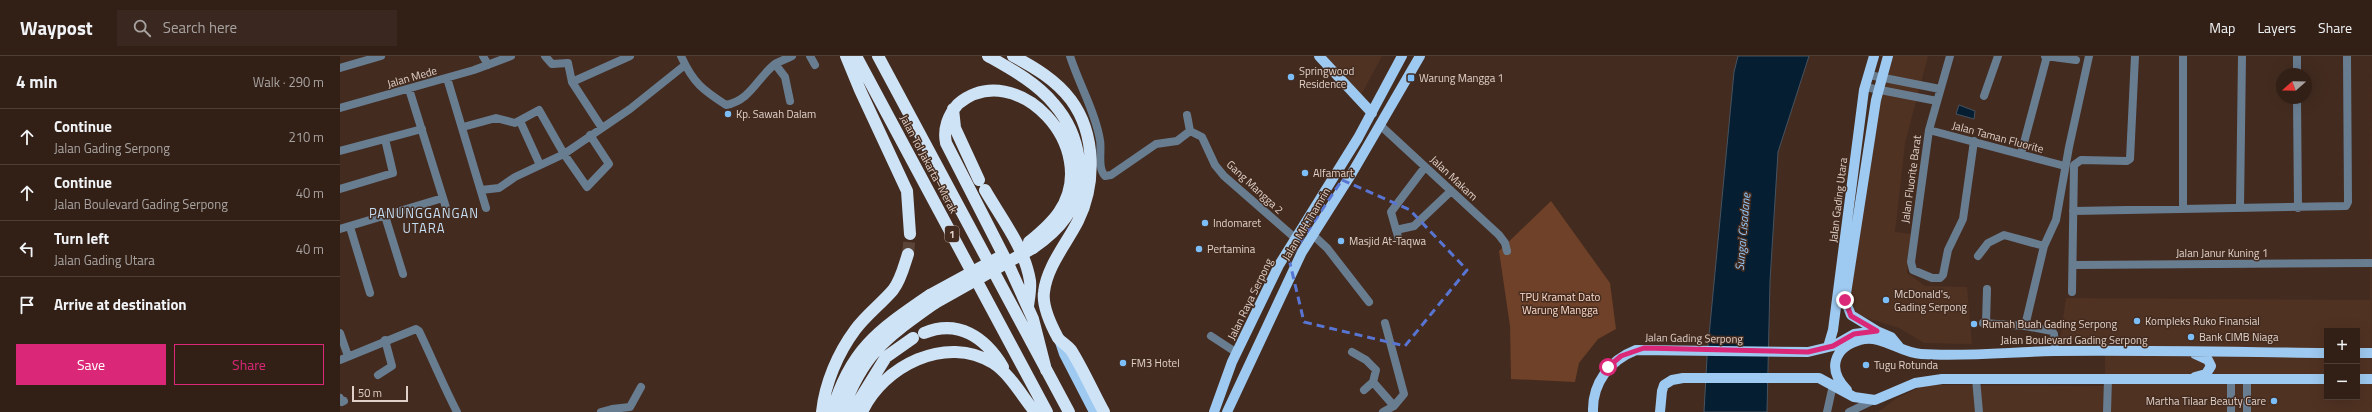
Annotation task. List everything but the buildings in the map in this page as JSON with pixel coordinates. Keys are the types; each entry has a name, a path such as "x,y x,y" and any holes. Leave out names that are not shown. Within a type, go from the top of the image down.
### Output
{"highway":[{"path":"846,56 860,90 907,191 910,234"},
{"name":"Jalan Tol Jakarta–Merak","path":"856,56 1047,412"},
{"name":"Jalan Tol Jakarta–Merak","path":"878,56 1069,412"},
{"path":"832,412 840,386 867,344 885,326 1052,234 1067,216 1077,191 1080,168 1076,139 1066,119 1037,87 988,56"},
{"path":"1013,56 1055,83 1071,100 1082,122 1090,147 1091,178 1086,198 1078,220 1052,268 1044,292 1044,306 1059,339 1070,350 1104,412"},
{"path":"1031,245 1060,211 1068,190 1070,170 1068,143 1059,124 1046,108 1031,95 1015,87 999,84 979,88 962,100 953,109 945,129 946,143 1028,307 1033,319 1046,370"},
{"path":"953,109 955,128 982,185 1012,236 1025,263 1030,282 1028,307"},
{"path":"822,412 830,377 839,356 855,330 892,291 902,273 908,254"},
{"path":"842,412 862,367 874,351 933,299"},
{"path":"852,412 886,357 918,336 954,328 971,333 998,358 1012,383"},
{"path":"862,412 881,384 899,368 932,354 951,352 971,354 983,358 1000,368 1035,412"}],"main road":[{"path":"1319,56 1372,113"},
{"name":"Jalan Raya Serpong","path":"1214,412 1237,353 1259,304 1295,238 1372,113 1402,56"},
{"name":"Jalan MH.Thamrin","path":"1227,412 1274,309 1313,235 1420,56"},
{"name":"Jalan Gading Utara","path":"1830,347 1834,330 1865,87 1874,56"},
{"name":"Jalan Gading Utara","path":"1877,331 1851,316 1845,300 1878,89 1888,56"},
{"path":"1320,199 1331,206"},
{"path":"1830,347 1854,334 1877,331"},
{"name":"Jalan Boulevard Gading Serpong","path":"1877,331 1891,337 1900,348 1920,354 2055,351 2324,353"},
{"path":"1059,339 1064,354 1094,412"},
{"path":"1852,395 1840,383 1835,370 1836,360 1843,348 1856,342 1869,339 1900,348"},
{"name":"Jalan Gading Serpong","path":"1593,412 1595,395 1608,367 1621,356 1644,348 1808,352 1830,347"},
{"path":"2187,352 2208,360 2211,366 2206,374 2187,380"},
{"path":"2360,353 2372,353"},
{"path":"1660,412 1662,391 1668,382 1695,376 1819,378 1852,395 1874,400 1924,381 1976,379 2324,379"},
{"path":"2360,379 2372,379"},
{"path":"1595,395 1599,412"},
{"path":"1655,412 1661,398"}],"street":[{"path":"340,68 381,56"},
{"path":"484,56 488,65"},
{"name":"Jalan Mede","path":"340,107 448,78 511,56"},
{"path":"545,56 552,64 568,63 572,82 602,128"},
{"path":"572,82 630,56"},
{"path":"680,56 685,65 708,94 726,105 740,100 754,88 775,64 792,56"},
{"path":"810,56 815,65"},
{"path":"1070,56 1096,122 1100,142 1102,172 1105,176 1111,175 1156,144 1178,141 1190,131 1187,115"},
{"name":"Jalan Fluorite Barat","path":"1950,56 1930,130 1911,262 1913,270 1932,278 1940,278 1943,275 1948,250 1963,219 1974,141"},
{"path":"1984,96 1998,56"},
{"path":"2021,154 2046,56 2076,60"},
{"path":"2025,326 2044,246 2056,220 2069,147 2089,56"},
{"path":"2072,292 2074,165 2078,160 2126,161 2131,158 2135,56"},
{"path":"2183,56 2183,207"},
{"path":"2240,207 2242,56"},
{"path":"2297,56 2297,68"},
{"path":"2073,211 2183,207 2342,207 2348,202 2347,56"},
{"path":"775,64 785,77 790,101"},
{"path":"481,190 499,188 540,165 564,154 602,128 685,65"},
{"path":"1869,75 1940,89"},
{"path":"448,78 486,208"},
{"path":"1865,87 1937,101"},
{"path":"409,89 448,214"},
{"path":"2297,104 2298,208"},
{"path":"463,127 496,118 512,124 539,110 564,154 587,187 609,164 590,135"},
{"path":"520,121 540,165"},
{"name":"Jalan Makam","path":"1380,125 1499,235 1505,243 1507,251"},
{"path":"340,151 422,129"},
{"name":"Jalan Taman Fluorite","path":"1930,130 2061,165"},
{"name":"Gang Mangga 2","path":"1190,131 1202,137 1215,165 1224,176 1295,238"},
{"path":"340,189 393,174 385,139"},
{"path":"1399,240 1391,212 1425,167"},
{"path":"1396,230 1414,226 1451,191"},
{"path":"340,229 443,198"},
{"path":"385,216 403,274"},
{"path":"350,227 370,293"},
{"path":"1313,235 1326,248 1369,302"},
{"path":"1978,256 1988,243 2004,236 2044,246"},
{"name":"Jalan Janur Kuning 1","path":"2073,265 2372,263"},
{"path":"1987,289 1984,323 2025,326 2053,332 2055,351"},
{"path":"1383,412 1394,406 1404,394 1396,356 1385,323"},
{"path":"340,360 385,340 413,330 418,331 456,412"},
{"path":"340,333 348,356"},
{"path":"1211,336 1237,353"},
{"path":"378,375 392,366 385,340"},
{"path":"1352,352 1366,360 1376,370 1373,382 1364,390"},
{"path":"1976,379 1979,412"},
{"path":"2107,412 2108,379"},
{"path":"2231,380 2231,412"},
{"path":"2247,380 2247,412"},
{"path":"1373,382 1394,406"},
{"path":"1827,412 1834,385"},
{"path":"601,412 612,409 632,410 641,387"},
{"path":"1849,412 1874,400"}],"highlighted area":[{"path":"1342,180 1410,210 1467,270 1405,346 1304,322 1289,259"}],"shaded area":[{"path":"1324,56 1382,56 1360,97"},
{"path":"1888,56 1928,56 1905,143 1895,232 1911,234 1907,273 1925,286 1967,287 1972,344 1924,343 1899,328 1851,313 1846,302"},
{"path":"2371,56 2372,412 1878,412 1897,398 1925,385 2105,386 2105,339 2060,340 2066,298 2370,300"}],"green space":[{"name":"TPU Kramat Dato Warung Mangga","path":"1551,201 1610,283 1616,329 1598,339 1579,363 1575,382 1511,379 1510,326 1499,251"}],"water":[{"name":"Sungai Cisadane","path":"1738,56 1809,56 1778,152 1770,281 1767,412 1704,412 1707,357 1734,72"},
{"path":"1959,105 1975,111 1974,119 1956,114"}],"tunnel":[{"path":"908,254 910,234"}],"place":[{"name":"Springwood Residence","path":"1291,77"},
{"name":"Warung Mangga 1","path":"1411,78"},
{"name":"Kp. Sawah Dalam","path":"728,114"},
{"name":"Alfamart","path":"1305,173"},
{"name":"Indomaret","path":"1205,223"},
{"name":"Masjid At-Taqwa","path":"1341,241"},
{"name":"Pertamina","path":"1199,249"},
{"name":"McDonald's, Gading Serpong","path":"1886,300"},
{"name":"Kompleks Ruko Finansial","path":"2137,321"},
{"name":"Rumah Buah Gading Serpong","path":"1974,324"},
{"name":"Bank CIMB Niaga","path":"2191,337"},
{"name":"FM3 Hotel","path":"1123,363"},
{"name":"Tugu Rotunda","path":"1866,365"},
{"name":"Martha Tilaar Beauty Care","path":"2274,401"}],"district":[{"name":"PANUNGGANGAN UTARA","path":"424,220"}],"route":[{"path":"1608,367 1614,360 1621,356 1644,348 1808,352 1828,348 1844,338 1860,332 1877,331 1857,321 1851,316 1846,308 1845,300"}]}
